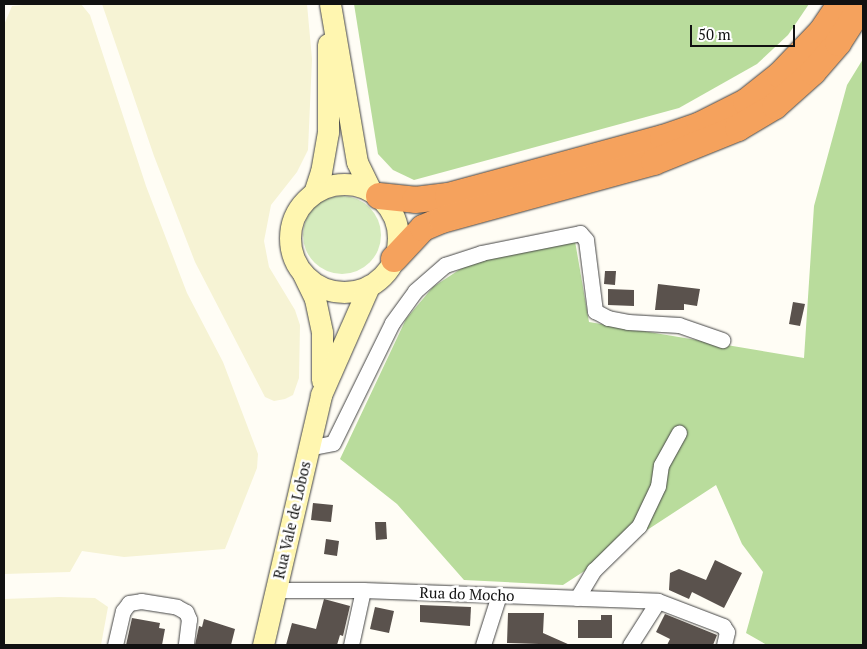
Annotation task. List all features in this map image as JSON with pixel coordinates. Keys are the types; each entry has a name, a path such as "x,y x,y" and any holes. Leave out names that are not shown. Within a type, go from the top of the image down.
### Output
{"highway":[{"path":"375,194 415,200 448,196 664,138 700,125 746,102 780,75 822,31 840,4"},
{"path":"394,259 423,228 442,220 654,162 713,141 738,128 775,106 813,72 838,43 863,4"}],"main road":[{"path":"321,395 322,332 315,298 292,254 290,236 293,218 303,202 314,192 322,172 328,132 329,4"},
{"path":"321,395 369,286 383,274 394,259 397,246 396,225 388,206 375,194 357,162 329,4"},
{"path":"314,192 342,184 375,194"},
{"path":"301,271 325,288 340,292 369,286"},
{"name":"Rua Vale de Lobos","path":"263,645 321,395"}],"street":[{"path":"308,448 333,443 392,323 415,291 445,265 481,253 580,233 586,240 595,311 622,321 679,325 722,340"},
{"path":"577,598 594,570 639,526 658,486 661,465 679,433"},
{"name":"Rua do Mocho","path":"275,590 363,590 658,601 723,626 727,632 724,645"},
{"path":"351,645 363,590"},
{"path":"483,645 499,595"},
{"path":"115,645 123,611 129,603 141,601 178,606 186,612 189,619 186,645"},
{"path":"630,645 658,601"}],"shaded area":[{"path":"81,4 90,15 146,186 187,293 223,362 258,454 257,468 225,549 124,557 82,551 70,572 4,574 4,25 12,6"},
{"path":"102,4 307,4 312,59 308,150 297,172 271,205 264,241 269,267 295,310 300,325 299,378 293,395 285,399 274,401 265,397 195,262 154,156"},
{"path":"95,598 108,607 101,645 4,645 4,599"}],"green space":[{"path":"354,4 809,4 788,35 757,64 679,108 414,180 393,170 378,154"},
{"path":"863,59 863,645 767,645 746,633 763,572 742,544 716,485 563,585 464,580 397,504 340,459 406,319 433,287 465,266 485,258 575,241 589,322 804,358 814,206 847,85"},
{"path":"342,196 357,199 374,213 378,220 381,235 378,250 364,267 357,271 342,274 327,271 310,257 306,250 303,235 306,220 320,203 327,199"}],"building":[{"path":"605,271 616,271 615,285 604,284"},
{"path":"658,284 700,289 697,306 684,304 684,310 655,310"},
{"path":"608,289 634,290 634,306 608,305"},
{"path":"793,302 805,304 800,326 789,324"},
{"path":"313,503 333,505 331,522 311,520"},
{"path":"375,522 386,522 387,539 376,540"},
{"path":"326,539 339,541 337,556 324,554"},
{"path":"715,560 742,573 724,608 692,592 689,599 669,590 670,573 679,569 706,580"},
{"path":"324,599 350,606 343,636 340,635 337,645 286,645 292,623 316,629"},
{"path":"420,605 471,607 470,626 420,622"},
{"path":"375,607 394,611 389,633 370,629"},
{"path":"508,613 544,613 543,633 570,645 507,643"},
{"path":"665,614 717,635 713,645 667,645 670,639 656,632"},
{"path":"601,615 612,615 612,638 578,638 578,620 601,620"},
{"path":"132,618 160,623 159,628 165,629 162,645 126,645"},
{"path":"204,619 235,629 231,645 195,645 199,626 202,627"}]}
